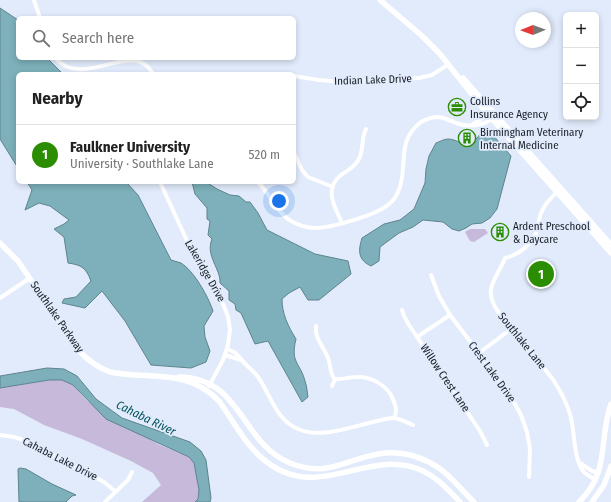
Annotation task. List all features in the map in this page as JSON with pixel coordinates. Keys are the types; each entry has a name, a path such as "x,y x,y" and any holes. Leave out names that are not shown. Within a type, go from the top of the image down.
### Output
{"street":[{"path":"34,0 39,16"},
{"path":"380,0 421,35 449,64 462,83 559,190 611,253"},
{"path":"58,60 67,67 79,70 136,60 146,65 151,72"},
{"name":"Indian Lake Drive","path":"296,76 343,82 419,78 432,75 449,64"},
{"path":"489,112 492,118 611,244"},
{"path":"472,125 489,112"},
{"path":"260,184 283,214 291,221 315,228 342,223 384,208 396,197 401,183 406,143 410,134 422,122 440,117 459,124 472,125 482,124 492,118"},
{"path":"342,223 333,205 333,187 339,177 351,169 359,160 362,150 363,135 366,129"},
{"path":"296,157 302,170 308,177 333,187"},
{"name":"Lakeridge Drive","path":"161,184 188,243 210,276 227,311 230,329 227,349 219,368 206,391"},
{"name":"Southlake Lane","path":"559,190 542,210 535,236 518,253 505,258 493,281 491,290 493,302 499,313 552,378 563,396 571,418 580,463 586,474 597,477"},
{"name":"Southlake Parkway","path":"0,243 9,251 30,278 79,351 89,360 102,368 116,373 189,377 202,380 229,398 259,440 270,451 286,461 304,467 322,468 337,467 378,454 397,453 411,455 425,460 442,470 474,502"},
{"name":"Crest Lake Drive","path":"431,275 439,296 450,315 515,404 524,422 530,449 529,477"},
{"path":"0,298 30,278"},
{"name":"Willow Crest Lane","path":"402,310 405,319 484,436 487,445"},
{"path":"417,337 450,315"},
{"path":"316,326 316,334 328,357 332,376 335,379"},
{"path":"479,353 511,329"},
{"path":"227,349 238,354 241,360"},
{"path":"225,354 241,360 250,367 258,376 278,414 291,426 303,432 316,434 327,433 347,429 376,420 388,420 394,418 413,425"},
{"name":"Southlake Parkway","path":"173,377 192,383 219,401 256,452 269,464 285,473 303,478 318,478 381,464 399,464 420,470 430,475 460,502"},
{"path":"335,379 360,377 369,378 378,382 388,392 394,402 396,411 394,418"},
{"path":"332,386 335,379"},
{"path":"578,502 587,493 597,477 603,455 607,418 611,404"},
{"name":"Cahaba Lake Drive","path":"0,435 23,440 104,482 116,492"},
{"path":"580,463 592,471 597,477 606,481"},
{"path":"592,502 606,481 611,466"},
{"path":"105,502 128,480 132,472"}],"shaded area":[{"path":"470,229 485,229 488,233 474,242 470,241 465,232"},
{"path":"49,380 62,380 73,385 87,401 158,444 189,457 194,463 200,490 198,499 195,502 142,502 161,485 153,473 131,461 82,439 44,425 14,409 0,407 0,388"}],"water":[{"path":"0,8 16,19 16,60 49,60 61,72 16,72 16,165 0,139"},
{"path":"486,127 511,156 497,209 490,218 482,223 472,224 459,231 452,229 443,222 423,220 413,227 399,233 380,247 379,261 371,266 367,264 360,255 362,238 384,224 400,220 414,209 425,183 429,156 436,143 443,140 452,139 468,143 476,139"},
{"path":"28,184 128,184 138,195 171,260 181,263 191,272 200,284 211,305 213,311 204,326 205,337 210,351 206,362 191,368 151,365 125,321 102,291 85,308 62,303 64,299 76,297 91,281 83,268 68,263 64,237 54,229 69,220 50,206 39,203 25,210 32,190"},
{"path":"192,184 209,184 230,195 239,196 246,202 250,202 267,230 315,254 348,261 351,274 319,300 308,300 300,287 282,299 286,320 296,339 294,353 296,362 303,375 306,385 308,397 302,402 268,341 255,344 241,313 236,310 235,304 229,300 229,291 220,283 220,278 210,251 212,239 208,235 210,221 207,219 207,208 195,194"},
{"path":"47,368 64,369 77,376 96,399 122,418 190,442 201,451 206,460 211,498 210,502 195,502 198,499 199,490 194,463 189,457 106,419 73,385 62,380 49,380 0,388 0,376"},
{"path":"18,469 26,469 52,484 76,495 72,496 66,502 19,502"}],"place":[{"name":"Collins Insurance Agency","path":"457,107"},
{"name":"Birmingham Veterinary Internal Medicine","path":"467,138"},
{"name":"Ardent Preschool & Daycare","path":"500,232"},
{"name":"Faulkner University","path":"541,274"}],"water label":[{"name":"Cahaba River","path":"146,418"}]}
